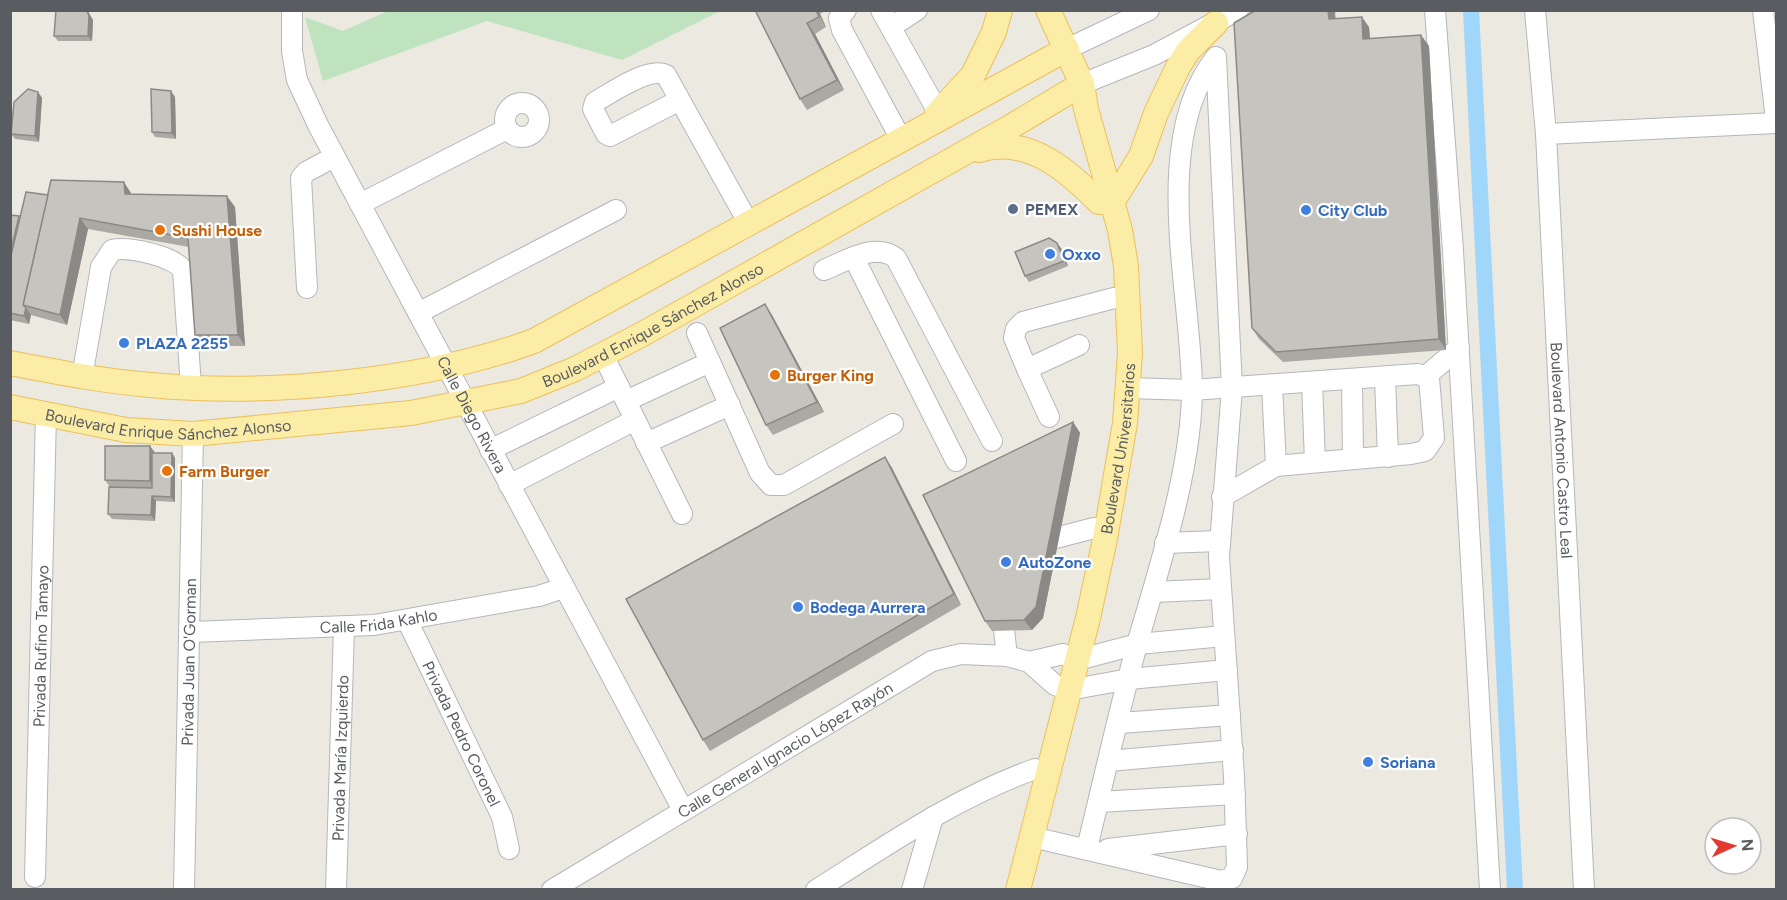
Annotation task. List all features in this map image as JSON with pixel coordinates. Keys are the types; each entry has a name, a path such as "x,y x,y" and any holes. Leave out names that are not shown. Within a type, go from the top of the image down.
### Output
{"main road":[{"path":"934,119 973,75 994,32 1000,10"},
{"name":"Boulevard Universitarios","path":"1034,10 1060,54"},
{"name":"Boulevard Universitarios","path":"1018,890 1032,837 1062,688 1111,511 1128,388 1130,328 1126,266 1106,202 1086,109 1074,89 1060,54 1048,10"},
{"path":"956,157 992,146 1030,151 1071,174 1106,202 1141,156 1156,113 1188,51 1226,17"},
{"name":"Boulevard Enrique Sánchez Alonso","path":"10,363 82,377 152,385 286,386 387,376 498,354 534,341 902,141 934,119 1060,54"},
{"name":"Boulevard Enrique Sánchez Alonso","path":"10,406 45,415 151,433 193,434 330,423 466,404 521,391 603,355 1074,89"},
{"name":"Boulevard Universitarios","path":"1070,657 1110,432 1114,298 1106,202"},
{"name":"Boulevard Universitarios","path":"1004,890 1035,769 1062,688"}],"street":[{"name":"Calle Diego Rivera","path":"292,10 292,51 297,80 334,157 683,810"},
{"path":"846,10 839,18 842,30 902,141"},
{"path":"917,10 886,19 934,119"},
{"path":"1435,10 1459,348 1490,890"},
{"name":"Boulevard Antonio Castro Leal","path":"1535,10 1546,134 1584,890"},
{"path":"1546,134 1776,121 1764,10"},
{"name":"Boulevard Enrique Sánchez Alonso","path":"1060,54 1149,11"},
{"path":"1091,849 1099,802 1184,460 1192,390 1179,193 1180,147 1182,130 1194,94 1216,57 1226,17"},
{"name":"Boulevard Enrique Sánchez Alonso","path":"1074,89 1154,56 1226,17"},
{"path":"1032,837 1225,881 1232,878 1237,867 1233,750 1219,541 1233,388 1216,57"},
{"path":"680,100 749,224"},
{"path":"360,204 507,129"},
{"path":"307,288 301,178 306,172 334,157"},
{"path":"418,313 616,210"},
{"path":"82,377 101,267 112,250 128,249 172,260 183,270 191,387"},
{"path":"824,270 879,251 891,254 900,263 992,441"},
{"path":"854,258 956,461"},
{"path":"1049,417 1014,338 1016,329 1023,322 1114,298"},
{"path":"697,333 760,473 767,483 776,486 784,485 893,424"},
{"path":"1027,369 1079,345"},
{"path":"1426,376 1459,348"},
{"path":"603,355 682,514"},
{"path":"490,450 623,394 710,362"},
{"path":"1128,388 1192,390 1419,374 1426,376 1432,388 1433,441 1428,448 1418,453 1388,457 1353,458 1276,466 1222,497"},
{"path":"1384,378 1388,457"},
{"path":"1352,380 1353,458"},
{"path":"1312,382 1315,462"},
{"path":"1272,385 1276,466"},
{"path":"646,443 730,405"},
{"name":"Privada Rufino Tamayo","path":"35,878 45,415"},
{"path":"509,485 635,420"},
{"name":"Privada Juan O'Gorman","path":"184,890 193,434"},
{"path":"1016,551 1094,528"},
{"path":"1165,543 1219,541"},
{"path":"1000,583 1007,656"},
{"name":"Calle Frida Kahlo","path":"190,632 344,628 407,620 539,596 564,588"},
{"path":"1153,592 1221,589"},
{"name":"Privada Pedro Coronel","path":"407,620 502,817 509,849"},
{"name":"Privada María Izquierdo","path":"336,890 344,628"},
{"path":"1029,662 1138,644 1224,636"},
{"name":"Calle General Ignacio López Rayón","path":"552,890 932,661 968,653 1007,656 1029,662"},
{"path":"1029,662 1062,688 1227,670"},
{"path":"1120,723 1230,715"},
{"path":"1109,761 1233,750"},
{"path":"816,890 933,817 994,784 1035,769"},
{"path":"1099,802 1235,794"},
{"path":"912,890 933,817"},
{"path":"1091,849 1237,834"}],"green space":[{"path":"388,11 720,11 622,60 487,21 323,81 305,17 343,31"}],"building":[{"path":"56,10 86,10 89,15 88,36 54,36"},
{"path":"755,10 816,10 819,17 807,23 837,80 800,99"},
{"path":"1256,10 1328,10 1329,19 1362,17 1363,39 1421,35 1439,339 1276,352 1252,328 1234,23"},
{"path":"28,89 38,92 35,136 11,134 14,102"},
{"path":"151,89 171,91 172,133 152,132"},
{"path":"51,180 124,182 125,194 227,196 238,335 195,335 188,238 80,218 60,315 23,305"},
{"path":"26,192 48,195 23,305 26,308 24,316 10,313 10,260"},
{"path":"10,215 19,216 10,255"},
{"path":"1049,238 1057,243 1064,261 1025,276 1015,252"},
{"name":"Burger King","path":"765,304 817,402 766,425 720,328"},
{"name":"AutoZone","path":"1073,422 1036,607 1024,620 985,621 923,495"},
{"path":"105,446 150,446 150,481 105,480"},
{"path":"152,453 172,453 171,497 152,496 151,515 108,514 109,487 152,488"},
{"name":"Bodega Aurrera","path":"885,457 954,594 703,740 626,599"}],"waterway":[{"path":"1471,10 1515,890"}],"place":[{"name":"PEMEX","path":"1013,209"},
{"name":"City Club","path":"1306,210"},
{"name":"Sushi House","path":"160,230"},
{"name":"Oxxo","path":"1050,254"},
{"name":"PLAZA 2255","path":"124,343"},
{"name":"Burger King","path":"775,375"},
{"name":"Farm Burger","path":"167,471"},
{"name":"AutoZone","path":"1006,562"},
{"name":"Bodega Aurrera","path":"798,607"},
{"name":"Soriana","path":"1368,762"}]}
